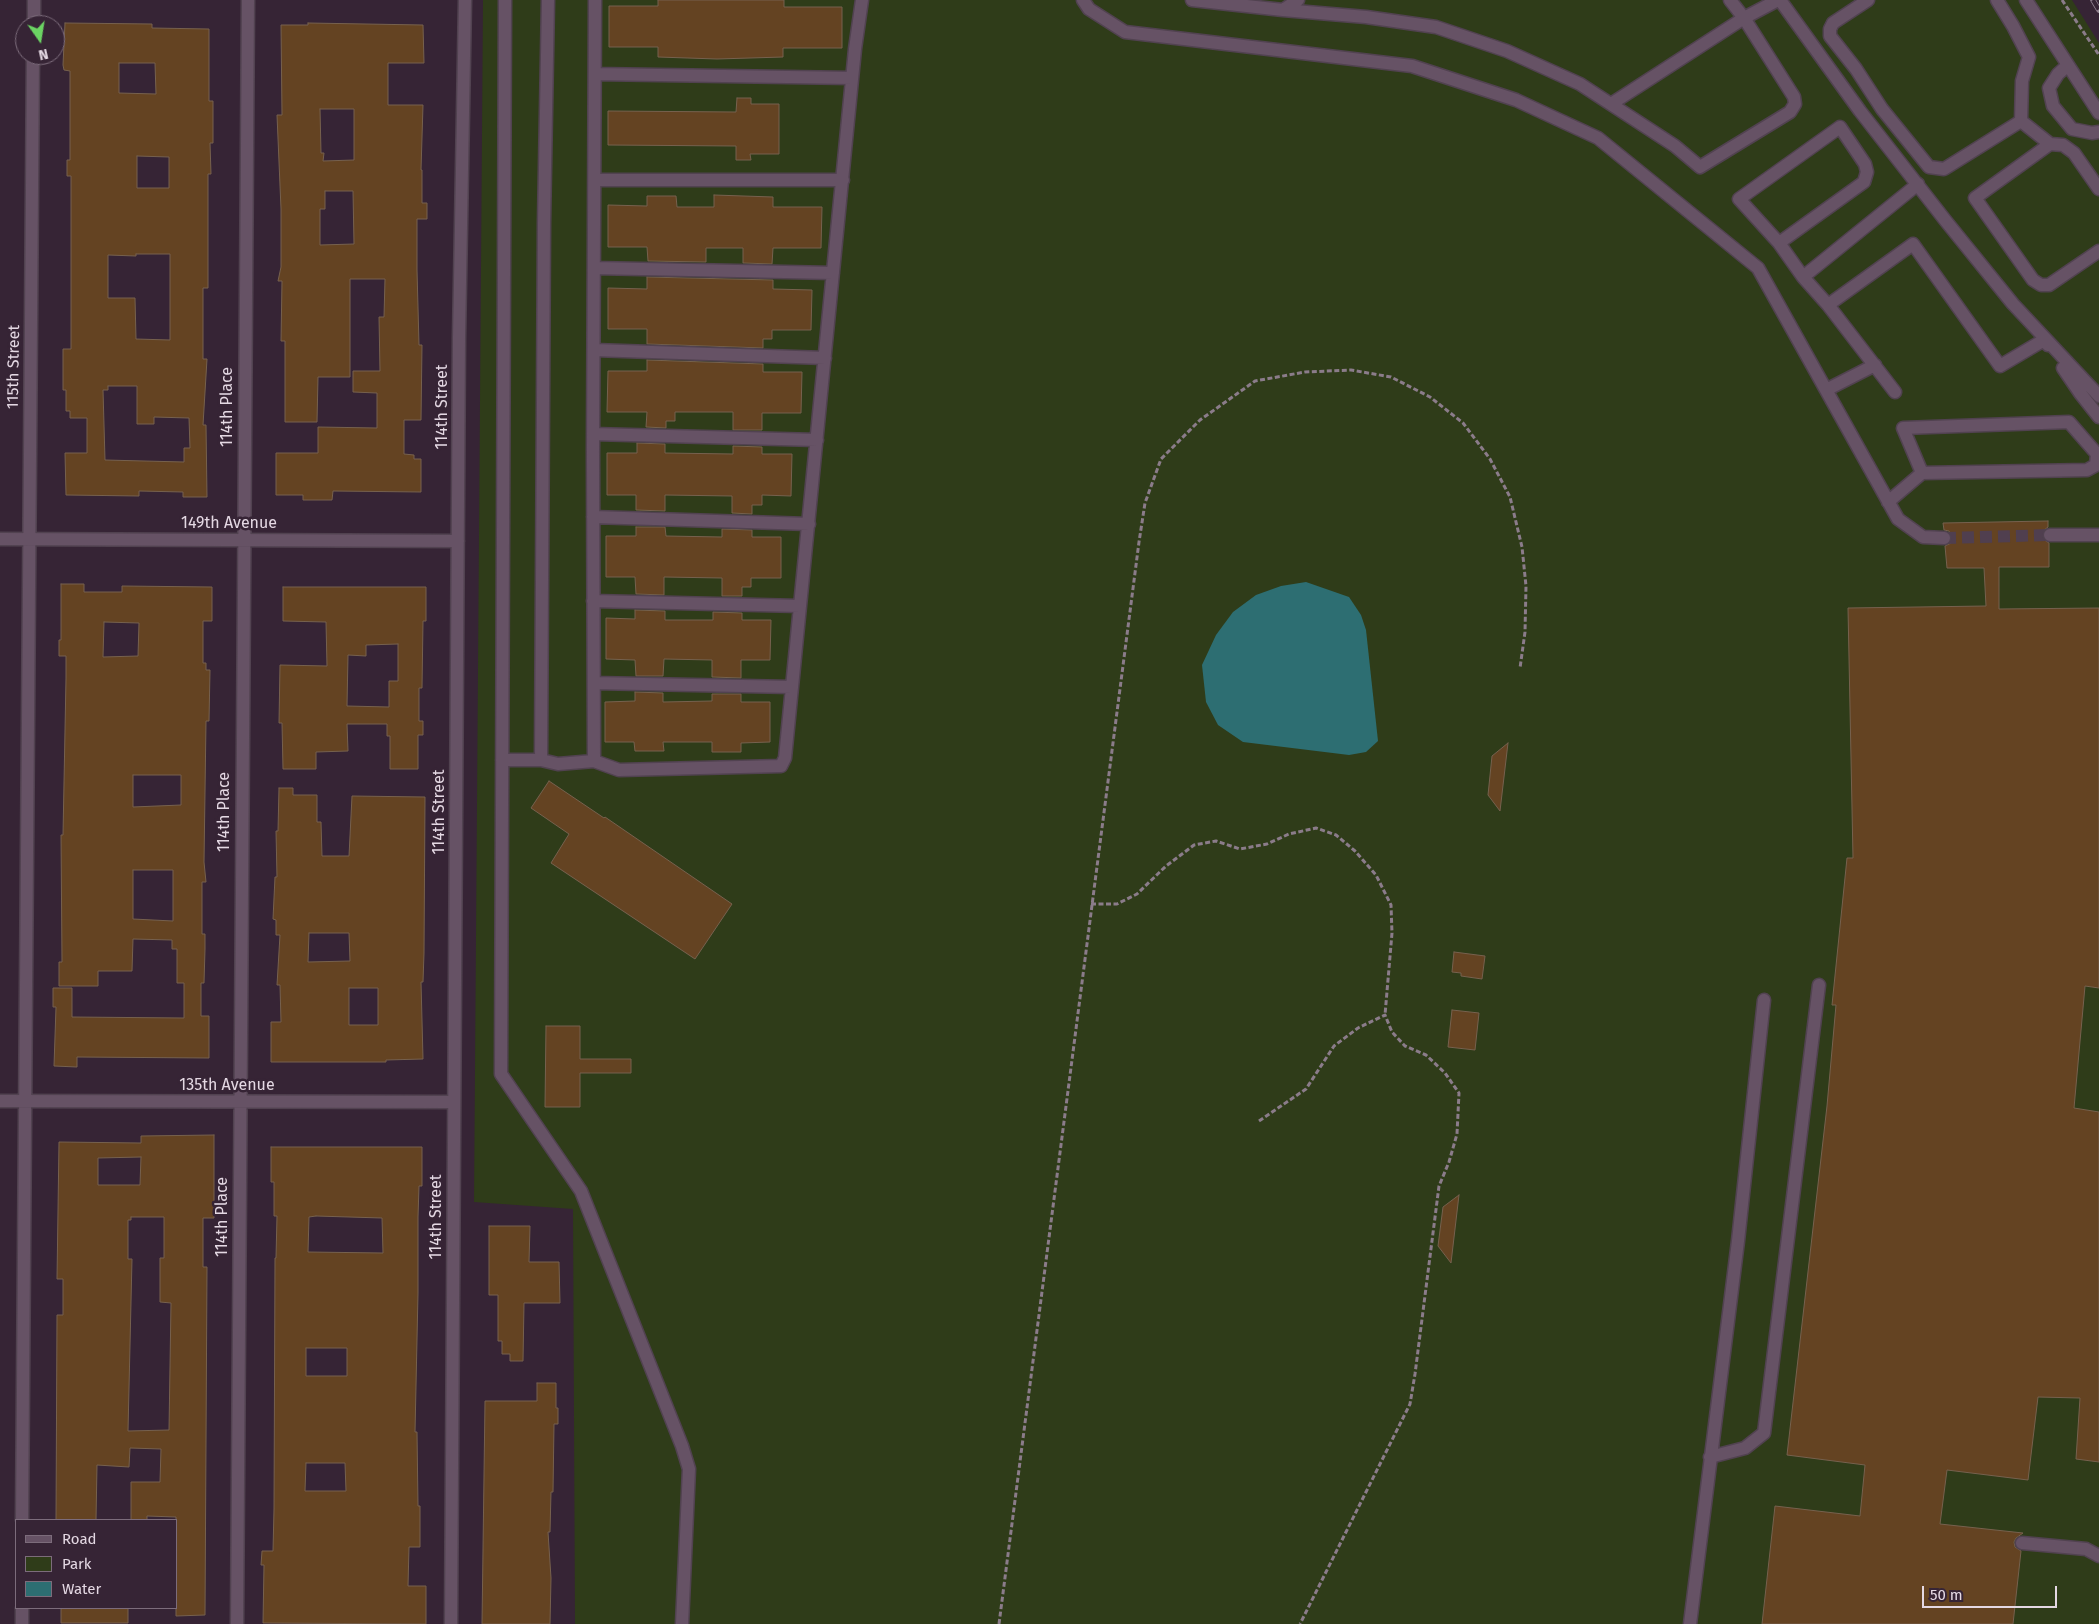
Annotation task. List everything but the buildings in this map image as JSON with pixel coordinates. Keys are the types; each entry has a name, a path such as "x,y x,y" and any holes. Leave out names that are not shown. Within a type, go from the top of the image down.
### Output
{"street":[{"path":"34,0 34,15"},
{"name":"114th Place","path":"237,1624 248,0"},
{"name":"114th Street","path":"451,1624 459,338 465,0"},
{"path":"505,0 501,1074 580,1191 682,1446 689,1469 682,1624"},
{"path":"541,760 544,223 548,0"},
{"path":"594,760 595,0"},
{"path":"502,760 541,760 558,764 594,760 619,770 781,766 784,758 792,687 852,78 862,0"},
{"path":"1083,0 1089,9 1126,32 1412,66 1516,100 1598,138 1758,268 1898,520 1923,537 1944,538"},
{"path":"1192,0 1366,17 1436,27 1507,51 1580,84 1675,146 1700,167 1790,112 1795,104 1794,97 1744,18 1730,0"},
{"path":"1283,10 1298,0"},
{"path":"1611,104 1744,18 1779,0 1860,111 1970,251 2044,340 2099,396"},
{"path":"1868,0 1833,23 1830,29 1830,36 1856,69 1882,109 1929,167 1944,169 2021,121"},
{"path":"1997,0 2029,57 2022,81 2021,121"},
{"path":"2026,0 2099,113"},
{"name":"115th Street","path":"22,1519 33,65"},
{"path":"2068,65 2058,74 2049,88 2053,106 2072,129 2092,133 2099,132"},
{"path":"595,74 852,78"},
{"path":"2021,121 2050,144 2062,145 2074,152 2099,189"},
{"path":"1779,242 1864,182 1867,172 1865,164 1840,127 1739,199 1779,242 1803,277 1828,305 1896,392"},
{"path":"2050,144 1975,198 2033,280 2041,285 2049,285 2099,251"},
{"path":"595,180 842,180"},
{"path":"1803,277 1918,184"},
{"path":"1828,305 1913,244 2000,366 2044,340"},
{"path":"594,268 833,273"},
{"path":"2044,340 2080,393 2099,417"},
{"path":"594,350 825,358"},
{"path":"1826,390 1875,365"},
{"path":"1888,502 1922,473 2087,470 2096,465 2096,454 2069,422 1903,428 1922,473"},
{"path":"593,434 817,440"},
{"path":"593,517 809,524"},
{"path":"2050,535 2099,535"},
{"name":"149th Avenue","path":"0,539 458,541"},
{"path":"593,601 800,606"},
{"path":"594,683 792,687"},
{"path":"1710,1457 1745,1448 1764,1433 1819,986"},
{"path":"1690,1624 1738,1241 1764,1000"},
{"name":"135th Avenue","path":"0,1101 454,1102"},
{"path":"2022,1543 2086,1549 2099,1556"},
{"path":"22,1609 22,1624"}],"path":[{"path":"2062,0 2099,55"},
{"path":"999,1624 1091,904 1145,503 1161,459 1200,420 1256,381 1305,372 1351,370 1391,377 1430,397 1463,424 1490,459 1510,497 1520,538 1526,586 1525,632 1520,668"},
{"path":"1091,904 1116,904 1137,894 1166,866 1194,845 1216,841 1240,849 1267,844 1289,834 1316,828 1336,834 1376,875 1391,904 1392,934 1385,1015 1392,1032 1405,1046 1426,1055 1445,1073 1459,1093 1457,1134 1450,1162 1439,1186 1410,1404 1300,1624"},
{"path":"1259,1121 1306,1089 1334,1046 1358,1028 1385,1015"}],"green space":[{"path":"483,0 2072,0 2099,43 2099,1624 575,1624 573,1209 474,1202"}],"water":[{"path":"1306,582 1349,597 1361,615 1366,630 1378,741 1366,752 1349,755 1243,742 1218,725 1206,702 1202,665 1216,635 1233,612 1256,595 1281,586"}],"tunnel":[{"path":"1944,538 2050,535"}],"railway":[{"path":"2093,0 2099,10"}]}
